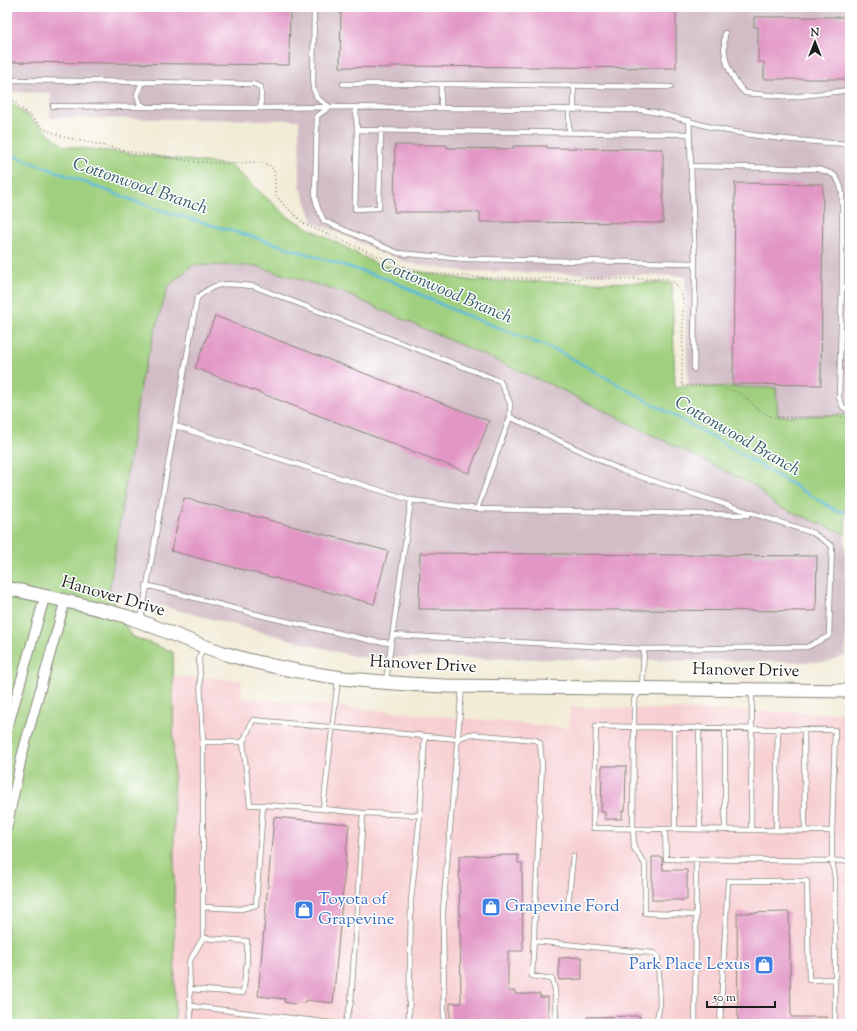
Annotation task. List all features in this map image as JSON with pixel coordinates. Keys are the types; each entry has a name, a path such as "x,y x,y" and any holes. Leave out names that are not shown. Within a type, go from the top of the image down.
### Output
{"street":[{"name":"Hanover Drive","path":"7,588 99,608 230,655 268,664 339,677 386,682 462,686 850,691"},
{"path":"7,730 45,596"},
{"path":"7,827 22,755 65,601"}],"lane":[{"path":"314,7 313,88 317,98 330,107"},
{"path":"725,33 723,48 726,65 735,82 745,93 792,97 850,90"},
{"path":"15,80 258,85 261,87 262,91 261,108"},
{"path":"146,82 141,84 137,94 140,104 146,107"},
{"path":"343,84 671,87"},
{"path":"441,84 441,108"},
{"path":"569,132 574,86"},
{"path":"53,106 641,110 664,113 733,132 806,142 850,144"},
{"path":"330,107 317,116 315,197 318,209 324,221 398,254 465,259 695,263"},
{"path":"356,108 357,130 355,209 379,208 381,129"},
{"path":"689,120 695,263 694,369"},
{"path":"357,130 381,129 689,134"},
{"path":"691,166 817,169 830,172 839,179 842,192 842,288 839,398 843,407 850,411"},
{"path":"140,622 197,298 208,288 222,284 253,286 500,381 510,403 510,417 477,509"},
{"path":"842,288 850,288"},
{"path":"392,635 644,649 807,647 829,636 832,546 813,533 753,515 623,471 510,417"},
{"path":"174,426 411,500 477,509 753,515"},
{"path":"386,682 411,500"},
{"path":"146,585 263,616 373,641 391,643"},
{"path":"191,1024 190,962 203,938 203,742 199,658 203,645"},
{"path":"644,649 642,688 634,700 633,828 634,848 645,864 645,913 696,915"},
{"path":"323,809 339,677"},
{"path":"444,1024 443,911 462,686"},
{"path":"751,830 752,689"},
{"path":"420,816 323,809 250,806 243,742 253,720 458,739 470,734 536,740 540,743 542,765 532,976 552,979 555,990 556,1024"},
{"path":"832,831 592,828 596,726 751,727 835,730 832,831 832,860 835,878 835,1024"},
{"path":"674,727 675,829"},
{"path":"700,727 700,829"},
{"path":"725,727 725,830"},
{"path":"776,830 778,728"},
{"path":"804,729 805,830"},
{"path":"409,1024 411,900 420,816 425,736"},
{"path":"203,742 243,742"},
{"path":"203,907 241,909 256,905 262,806"},
{"path":"345,1024 351,1002 363,813"},
{"path":"666,829 666,859 850,861"},
{"path":"568,905 573,856"},
{"path":"695,1024 696,860"},
{"path":"720,1024 728,881 808,881 808,980 835,980"},
{"path":"190,989 243,992 247,962 247,941 203,938"},
{"path":"534,941 653,953 658,958 660,969 660,1004 656,1024"},
{"path":"190,1006 340,1024"},
{"path":"271,1024 272,1016"},
{"path":"292,1018 292,1024"}],"shaded area":[{"path":"7,7 850,7 850,427 847,427 846,415 778,416 776,388 688,386 685,276 462,271 408,263 313,222 300,185 299,120 50,118 51,93 12,92 7,87"},
{"path":"193,265 256,266 344,293 560,389 755,486 775,505 845,534 846,655 826,662 357,657 109,592 141,380 168,286"},
{"path":"172,676 241,680 242,698 569,728 570,707 848,713 849,1024 175,1024"}],"green space":[{"path":"7,99 64,146 230,165 288,217 377,264 473,281 672,283 675,388 688,386 776,388 778,416 847,415 845,534 775,505 755,486 560,389 344,293 256,266 193,265 168,286 141,380 109,592 131,636 173,652 175,1024 7,1024"}],"building":[{"path":"7,7 290,7 289,65 7,62"},
{"path":"341,7 676,7 676,68 340,67"},
{"path":"754,17 849,17 849,79 764,79 764,62 758,62 758,27 754,27"},
{"path":"395,145 447,145 447,148 513,149 513,146 547,146 547,148 663,149 663,223 480,222 480,212 394,212"},
{"path":"735,183 823,184 821,385 733,384"},
{"path":"215,316 489,421 469,473 195,368"},
{"path":"184,498 388,551 374,604 171,551"},
{"path":"420,553 817,556 816,611 419,609"},
{"path":"602,766 626,766 625,811 622,811 622,819 605,819 605,812 601,812"},
{"name":"Toyota of Grapevine","path":"274,817 349,824 333,1003 305,1000 304,1003 294,1004 284,1002 285,999 258,996"},
{"name":"Grapevine Ford","path":"518,855 518,863 522,863 523,951 508,951 508,991 515,991 515,994 540,994 540,997 548,997 548,1024 450,1024 450,1003 461,1003 459,856"},
{"path":"652,857 662,857 663,870 687,870 687,900 652,900"},
{"name":"Park Place Lexus","path":"789,912 791,1017 827,1017 827,1024 738,1024 737,913"},
{"path":"582,957 582,979 559,980 559,958"},
{"path":"640,1016 640,1024 587,1024 587,1017"}],"waterway":[{"name":"Cottonwood Branch","path":"7,153 156,209 260,239 390,280 453,310 560,352 714,438 837,511 850,512"}],"place":[{"name":"Grapevine Ford","path":"491,907"},
{"name":"Toyota of Grapevine","path":"304,910"},
{"name":"Park Place Lexus","path":"764,965"}]}
